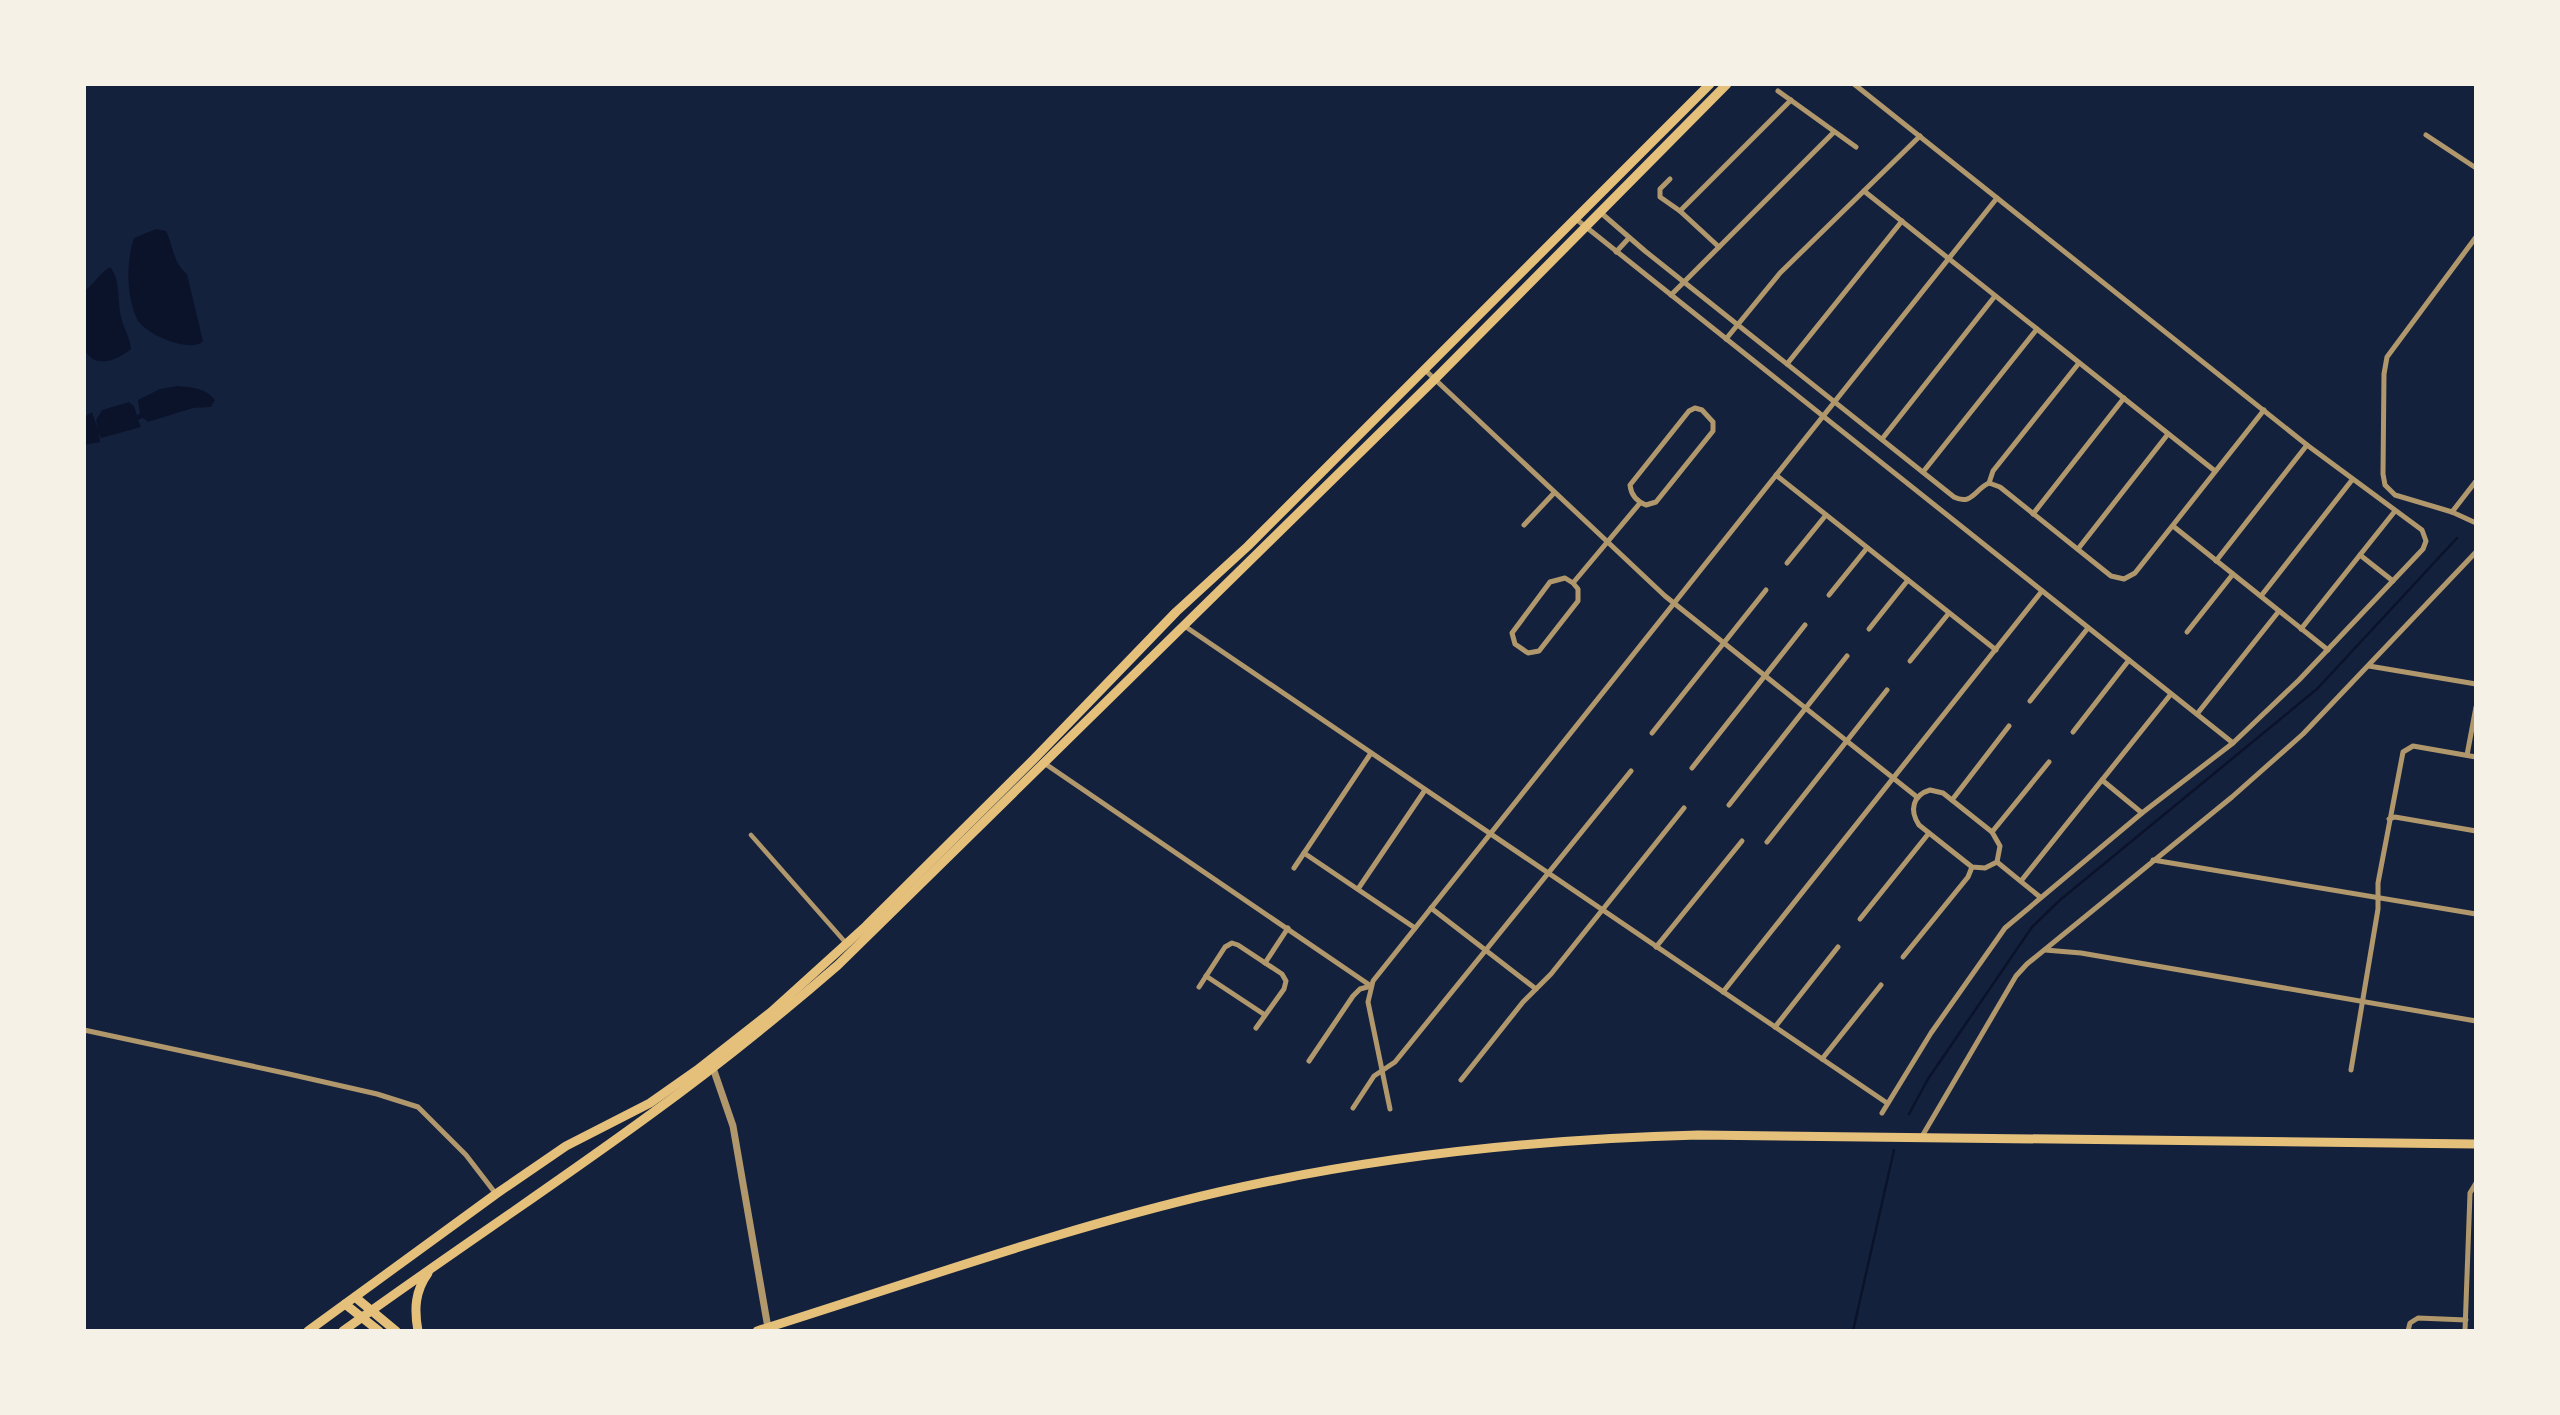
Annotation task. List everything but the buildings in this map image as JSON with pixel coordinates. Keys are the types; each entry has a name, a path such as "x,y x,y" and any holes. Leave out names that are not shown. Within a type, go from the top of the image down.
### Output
{"main road":[{"path":"308,1331 496,1194 566,1146 650,1102 771,1012 847,944 1034,759 1176,612 1248,546 1710,84"},
{"path":"343,1331 440,1260 650,1115 713,1068 838,965 1434,380 1727,84"},
{"path":"1176,612 1183,625"},
{"path":"757,1331 1126,1216 1230,1190 1348,1166 1468,1149 1595,1138 1698,1135 2476,1144"},
{"path":"418,1331 415,1312 417,1295 424,1279 440,1260"},
{"path":"355,1297 396,1331"},
{"path":"345,1304 379,1331"}],"street":[{"path":"1854,84 2307,445 2422,530 2426,537 2423,549 2328,650 2233,743 2142,813 2040,897 1996,938 1913,1060 1882,1113"},
{"path":"1778,91 1856,147"},
{"path":"1680,211 1791,100"},
{"path":"1671,295 1834,132"},
{"path":"2426,135 2476,168"},
{"path":"1726,339 1770,284 1920,136"},
{"path":"1670,179 1659,194 1662,200 1680,211 1719,247"},
{"path":"1864,191 2216,471"},
{"path":"1390,1108 1368,1002 1371,986 1997,198"},
{"path":"1599,211 1629,238 1958,499 1973,497 1989,483 1993,471 2079,363"},
{"path":"1576,219 2233,743"},
{"path":"1787,364 1902,221"},
{"path":"2476,237 2387,357 2384,374 2383,474 2385,485 2395,495 2452,512 2476,523"},
{"path":"1616,252 1629,238"},
{"path":"1882,439 1995,296"},
{"path":"1923,472 2037,329"},
{"path":"1423,369 1674,603 1917,797"},
{"path":"2033,514 2124,398"},
{"path":"1695,408 1702,410 1713,422 1713,431 1656,502 1646,505 1640,503 1632,495 1630,485 1689,411 1695,408"},
{"path":"1989,483 2000,487 2115,578 2129,578 2264,410"},
{"path":"2078,549 2168,434"},
{"path":"2216,561 2307,445"},
{"path":"1776,475 1996,650"},
{"path":"2261,596 2353,480"},
{"path":"2452,512 2476,481"},
{"path":"1524,525 1554,493"},
{"path":"1573,583 1640,503"},
{"path":"2301,629 2395,511"},
{"path":"1787,563 1826,515"},
{"path":"2173,526 2328,650"},
{"path":"1829,595 1867,548"},
{"path":"1922,1138 2015,976 2232,797 2303,734 2476,552"},
{"path":"2360,555 2393,581"},
{"path":"2188,632 2233,574"},
{"path":"1565,578 1573,583 1578,589 1578,601 1539,651 1528,653 1515,644 1512,633 1550,582 1565,578"},
{"path":"1870,629 1908,580"},
{"path":"1652,733 1766,590"},
{"path":"1723,992 2042,591"},
{"path":"2197,714 2279,611"},
{"path":"1910,662 1949,613"},
{"path":"1183,625 1887,1103"},
{"path":"1692,768 1805,625"},
{"path":"2030,701 2088,628"},
{"path":"1729,805 1847,656"},
{"path":"2073,732 2129,660"},
{"path":"2369,666 2476,684"},
{"path":"1767,842 1887,690"},
{"path":"2021,881 2171,694"},
{"path":"2468,755 2476,707"},
{"path":"1952,800 2009,726"},
{"path":"2351,1070 2378,909 2378,883 2403,752 2413,746 2476,757"},
{"path":"1294,867 1371,753"},
{"path":"1043,762 1371,986"},
{"path":"1992,832 2049,762"},
{"path":"1353,1108 1374,1076 1395,1062 1630,771"},
{"path":"2102,780 2142,813"},
{"path":"1358,889 1425,790"},
{"path":"1935,790 1943,793 1992,832 2000,846 1997,862 1985,868 1972,867 1919,825 1913,805 1917,797 1935,790"},
{"path":"1461,1080 1551,974 1684,808"},
{"path":"2389,819 2395,817 2476,831"},
{"path":"1860,919 1929,833"},
{"path":"751,835 847,944"},
{"path":"1656,947 1742,841"},
{"path":"1304,853 1415,928"},
{"path":"2153,860 2476,914"},
{"path":"1997,862 2040,897"},
{"path":"1903,957 1968,877 1972,867"},
{"path":"1431,908 1536,989"},
{"path":"1265,963 1288,928"},
{"path":"1199,987 1225,947 1231,943 1282,974 1286,981 1284,989 1256,1028"},
{"path":"1775,1027 1838,947"},
{"path":"2045,950 2081,953 2476,1021"},
{"path":"1206,976 1265,1015"},
{"path":"1822,1059 1881,985"},
{"path":"1309,1062 1353,996 1360,989 1371,986"},
{"path":"84,1030 377,1094 418,1107 466,1155 496,1194"},
{"path":"713,1068 733,1126 769,1329"},
{"path":"2465,1331 2470,1193 2476,1183"},
{"path":"2408,1331 2410,1323 2418,1318 2466,1320"}],"water":[{"path":"156,229 166,231 176,259 187,274 203,341 197,344 179,344 158,336 141,325 133,310 128,279 131,247 134,238"},
{"path":"110,267 116,278 121,316 131,349 112,360 99,361 88,355 84,348 84,291"},
{"path":"177,386 203,391 215,400 211,407 193,408 148,422 143,418 138,420 141,427 101,438 99,433 100,442 84,445 84,417 92,412 98,430 96,420 102,410 129,402 134,406 137,415 140,414 138,400 160,389"}],"waterway":[{"path":"1909,1114 1928,1079 2032,927 2060,900 2317,689 2457,538"},
{"path":"1853,1331 1894,1150"}]}
